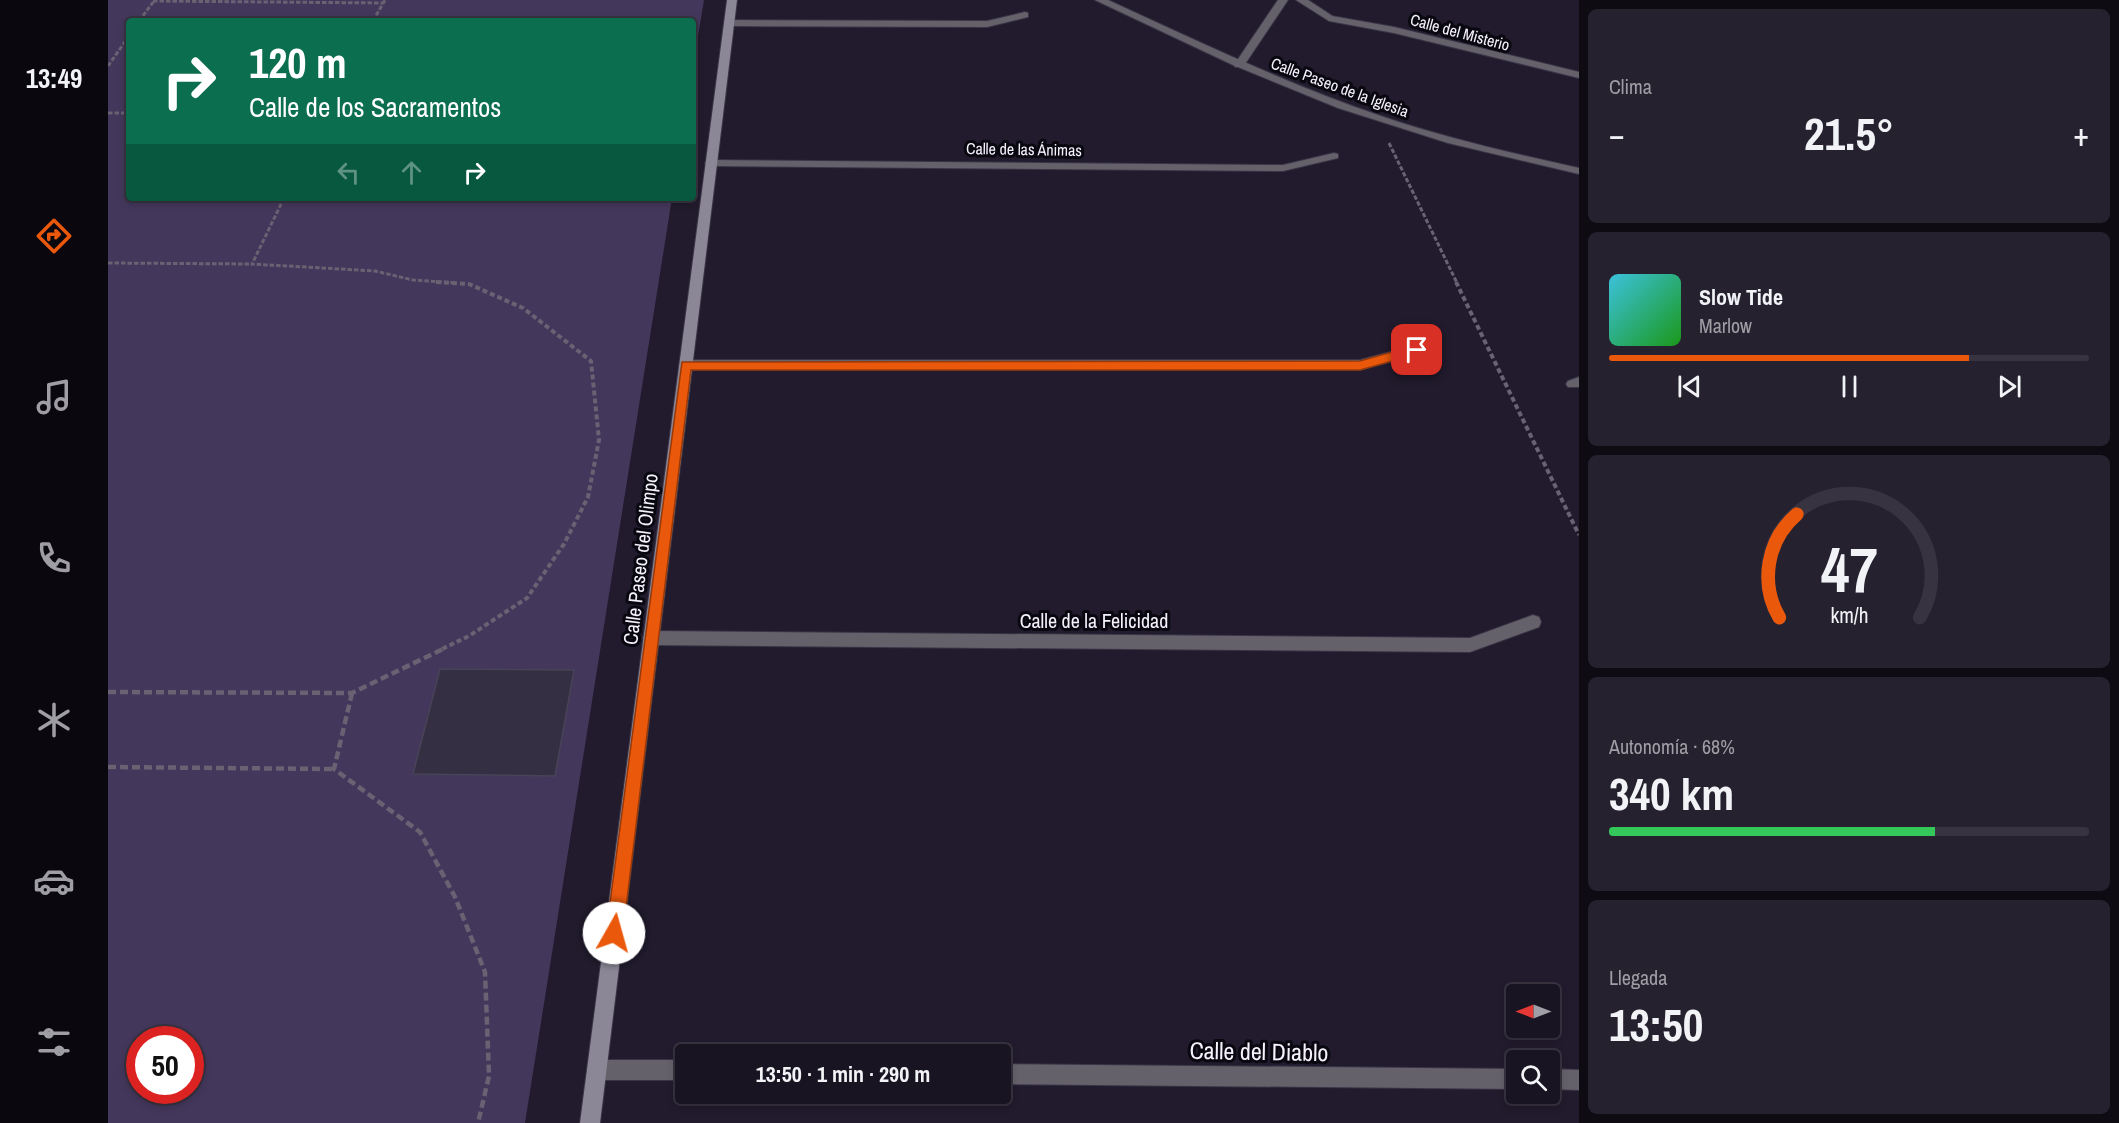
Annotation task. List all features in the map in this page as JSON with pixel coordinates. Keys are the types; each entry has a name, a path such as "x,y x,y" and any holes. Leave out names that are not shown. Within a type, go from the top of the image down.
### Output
{"main road":[{"name":"Calle Paseo del Olimpo","path":"590,1123 732,0"}],"street":[{"name":"Calle Paseo de la Iglesia","path":"1100,0 1239,65 1377,118 1489,151 1579,171"},
{"path":"1239,65 1284,0"},
{"name":"Calle del Misterio","path":"1301,0 1332,19 1372,24 1537,67 1579,75"},
{"path":"729,23 987,24 1025,15"},
{"name":"Calle de las Ánimas","path":"711,163 1283,168 1334,156"},
{"path":"686,365 1360,365 1417,350"},
{"name":"Calle de la Felicidad","path":"651,638 1470,645 1533,622"},
{"path":"597,1070 675,1071"},
{"name":"Calle del Diablo","path":"1011,1074 1506,1079"},
{"path":"1560,1079 1579,1080"}],"path":[{"path":"141,18 154,1 384,1 375,18"},
{"path":"108,66 126,40"},
{"path":"108,113 126,113"},
{"path":"1377,118 1579,535"},
{"path":"252,264 283,201"},
{"path":"108,263 252,264 375,271 413,280 469,284 523,308 591,361 599,440 588,496 564,544 527,598 469,636 352,693 108,692"},
{"path":"334,769 352,693"},
{"path":"108,767 334,769 420,832 455,897 485,972 489,1076 478,1123"}],"shaded area":[{"path":"108,0 704,0 696,48 696,18 126,18 126,201 672,201 525,1123 108,1123"}],"building":[{"path":"440,669 574,670 555,776 413,774"}],"route":[{"path":"614,933 686,365 1360,365 1417,350"}]}
